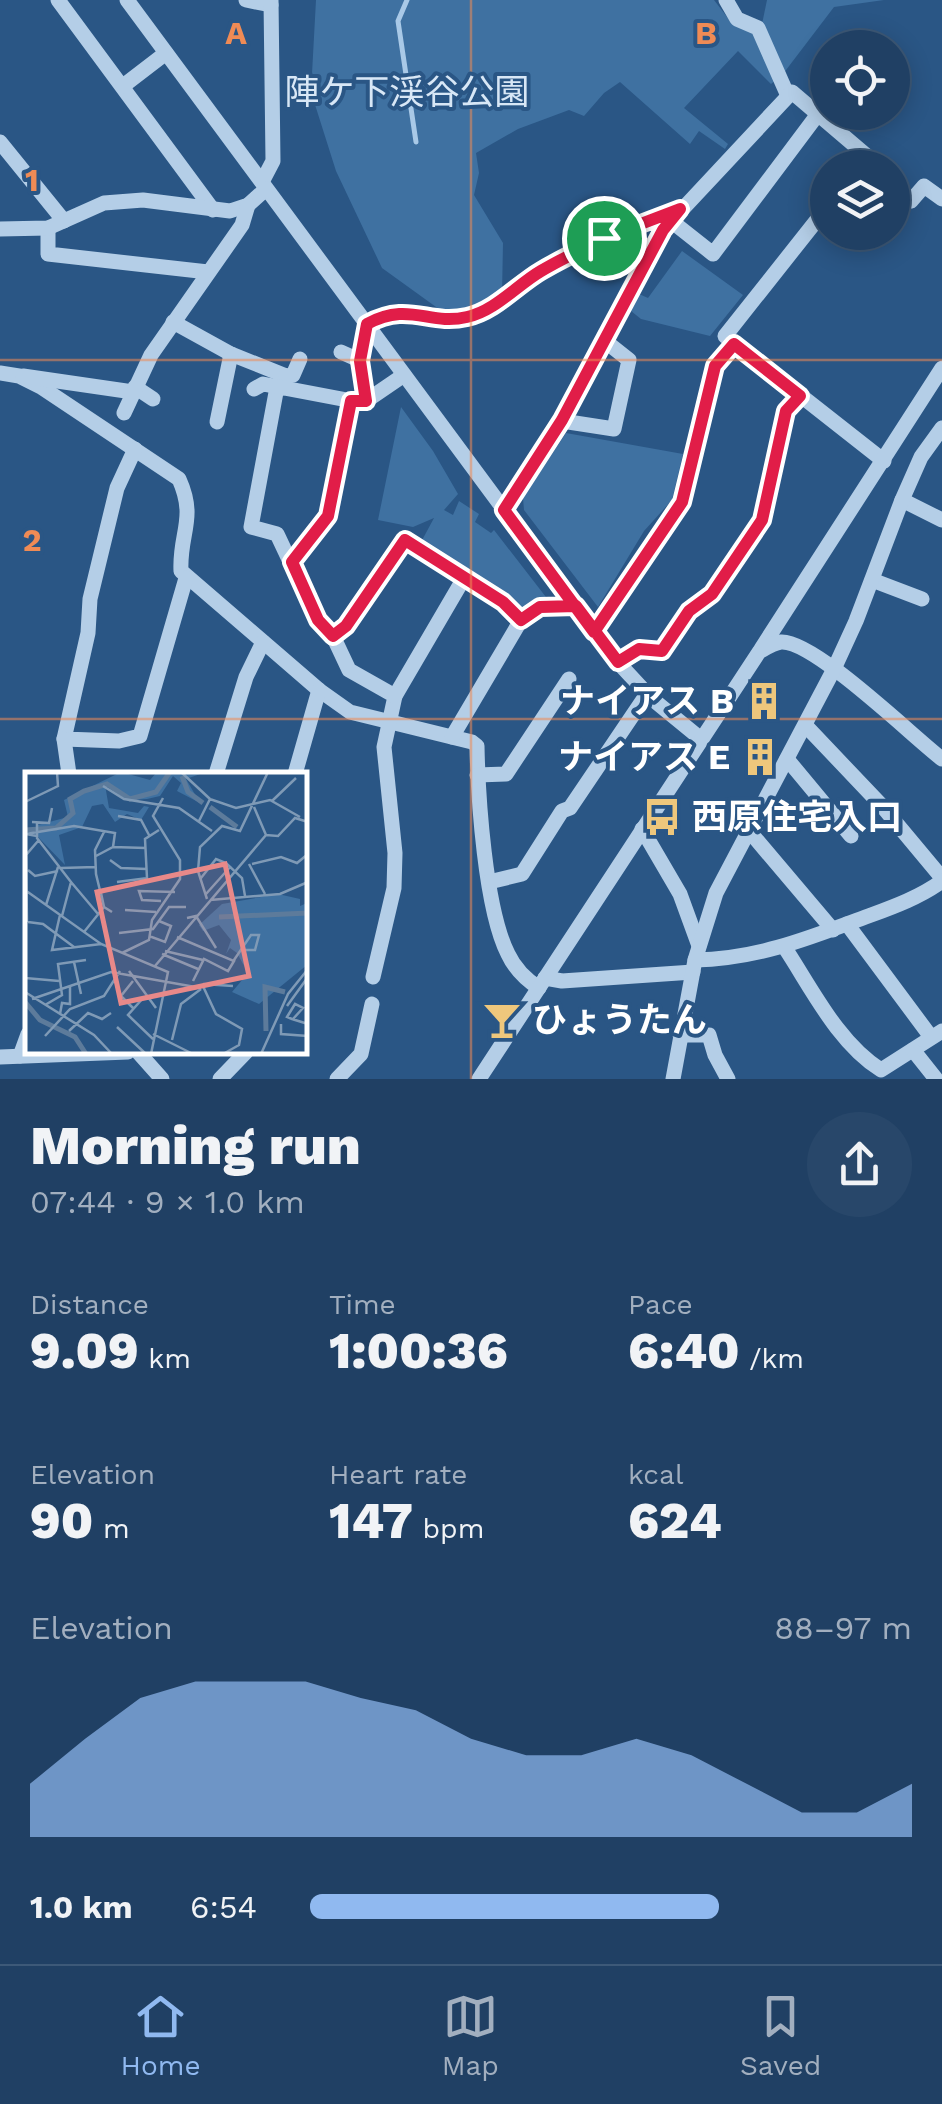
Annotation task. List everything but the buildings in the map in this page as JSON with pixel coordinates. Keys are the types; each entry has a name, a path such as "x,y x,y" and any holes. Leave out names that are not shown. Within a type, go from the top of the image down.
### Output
{"street":[{"path":"58,0 213,210"},
{"path":"127,0 594,632 647,694 701,739"},
{"path":"119,426 134,389 172,322 242,225 248,205 264,186 273,161 271,3 246,0"},
{"path":"726,0 736,19 758,28 788,96"},
{"path":"123,86 166,53"},
{"path":"504,510 562,420 675,214 792,92 810,107"},
{"path":"675,214 712,254 810,125"},
{"path":"837,130 860,150"},
{"path":"0,142 64,221"},
{"path":"910,201 924,186 942,199"},
{"path":"0,229 48,228 104,203 143,200 230,212 248,205"},
{"path":"367,324 384,315 403,312 440,318 467,317 604,238 675,214"},
{"path":"48,228 48,254 208,272"},
{"path":"810,229 725,336 884,460"},
{"path":"172,322 282,383"},
{"path":"292,562 328,516 359,401 360,361 367,324"},
{"path":"562,420 614,430 629,360 605,341"},
{"path":"594,632 682,502 715,366 734,344"},
{"path":"342,352 360,361"},
{"path":"218,422 231,354"},
{"path":"300,359 293,374 282,383 252,526 277,534 318,620 333,636 349,670 394,696"},
{"path":"478,1079 942,368"},
{"path":"0,373 134,389 154,398"},
{"path":"254,389 263,384 282,383 359,401 404,375"},
{"path":"19,376 119,426 136,449 179,479 188,498 181,571 320,690 350,712 452,736 477,746 477,776 498,926 507,954 521,974 542,983 785,948 940,885 882,806 806,726"},
{"path":"926,391 942,398"},
{"path":"618,662 639,649 662,651 689,611 712,594 762,520 786,411 800,396"},
{"path":"674,1079 696,959 716,892 834,669 921,457 942,428"},
{"path":"69,772 64,740 88,633 90,599 117,488 136,449"},
{"path":"902,500 942,520"},
{"path":"333,636 346,626 405,540 503,602 521,620"},
{"path":"64,740 140,736 186,578"},
{"path":"373,977 394,888 384,747 394,696 464,578"},
{"path":"872,580 922,599"},
{"path":"452,736 521,620 540,607 576,606"},
{"path":"217,772 246,677 263,642"},
{"path":"759,652 780,642 790,644 834,669 940,752"},
{"path":"477,776 506,774 569,679"},
{"path":"296,772 320,690"},
{"path":"490,882 522,874 562,811 570,808 647,694"},
{"path":"787,759 852,836"},
{"path":"642,830 680,894 696,959"},
{"path":"750,832 937,1034 884,1075 866,1061 838,1028 785,948"},
{"path":"337,1079 360,1054 372,1004"},
{"path":"680,1036 709,1035 728,1079"},
{"path":"20,1056 25,1042"},
{"path":"913,1050 936,1079"},
{"path":"0,1056 74,1054"},
{"path":"140,1054 162,1079"},
{"path":"220,1079 244,1054"}],"green space":[{"name":"陣ケ下渓谷公園","path":"316,0 714,0 731,22 754,34 776,80 771,84 738,51 684,108 728,144 725,149 699,131 690,144 620,82 584,116 569,110 518,129 476,153 479,173 474,195 503,243 502,294 476,308 443,312 382,268 336,171 311,92"},
{"path":"767,0 884,0 834,7 816,30 810,30 810,39 783,74 762,24"},
{"path":"682,251 743,295 710,336 641,319 631,311 639,294 648,298"},
{"path":"401,407 458,494 444,510 453,515 459,501 479,514 475,522 491,533 494,530 549,601 522,610 420,544 434,518 413,527 378,520"},
{"path":"566,433 683,454 672,500 644,531 598,607 524,510 523,498"}],"waterway":[{"path":"407,0 398,21 416,142"}],"place":[{"name":"ナイアス B","path":"764,701"},
{"name":"ナイアス E","path":"760,757"},
{"name":"西原住宅入口","path":"662,817"},
{"name":"ひょうたん","path":"502,1020"}],"route":[{"path":"604,238 467,317 440,318 403,312 384,315 367,324 360,361 366,401 351,401 328,516 292,562 318,620 333,636 346,626 405,540 503,602 521,620 540,607 576,606 594,632 618,662 639,649 662,651 689,611 712,594 762,520 786,411 800,396 734,344 715,366 682,502 594,632 576,606 504,510 562,420 663,230 680,209 604,238"}]}
